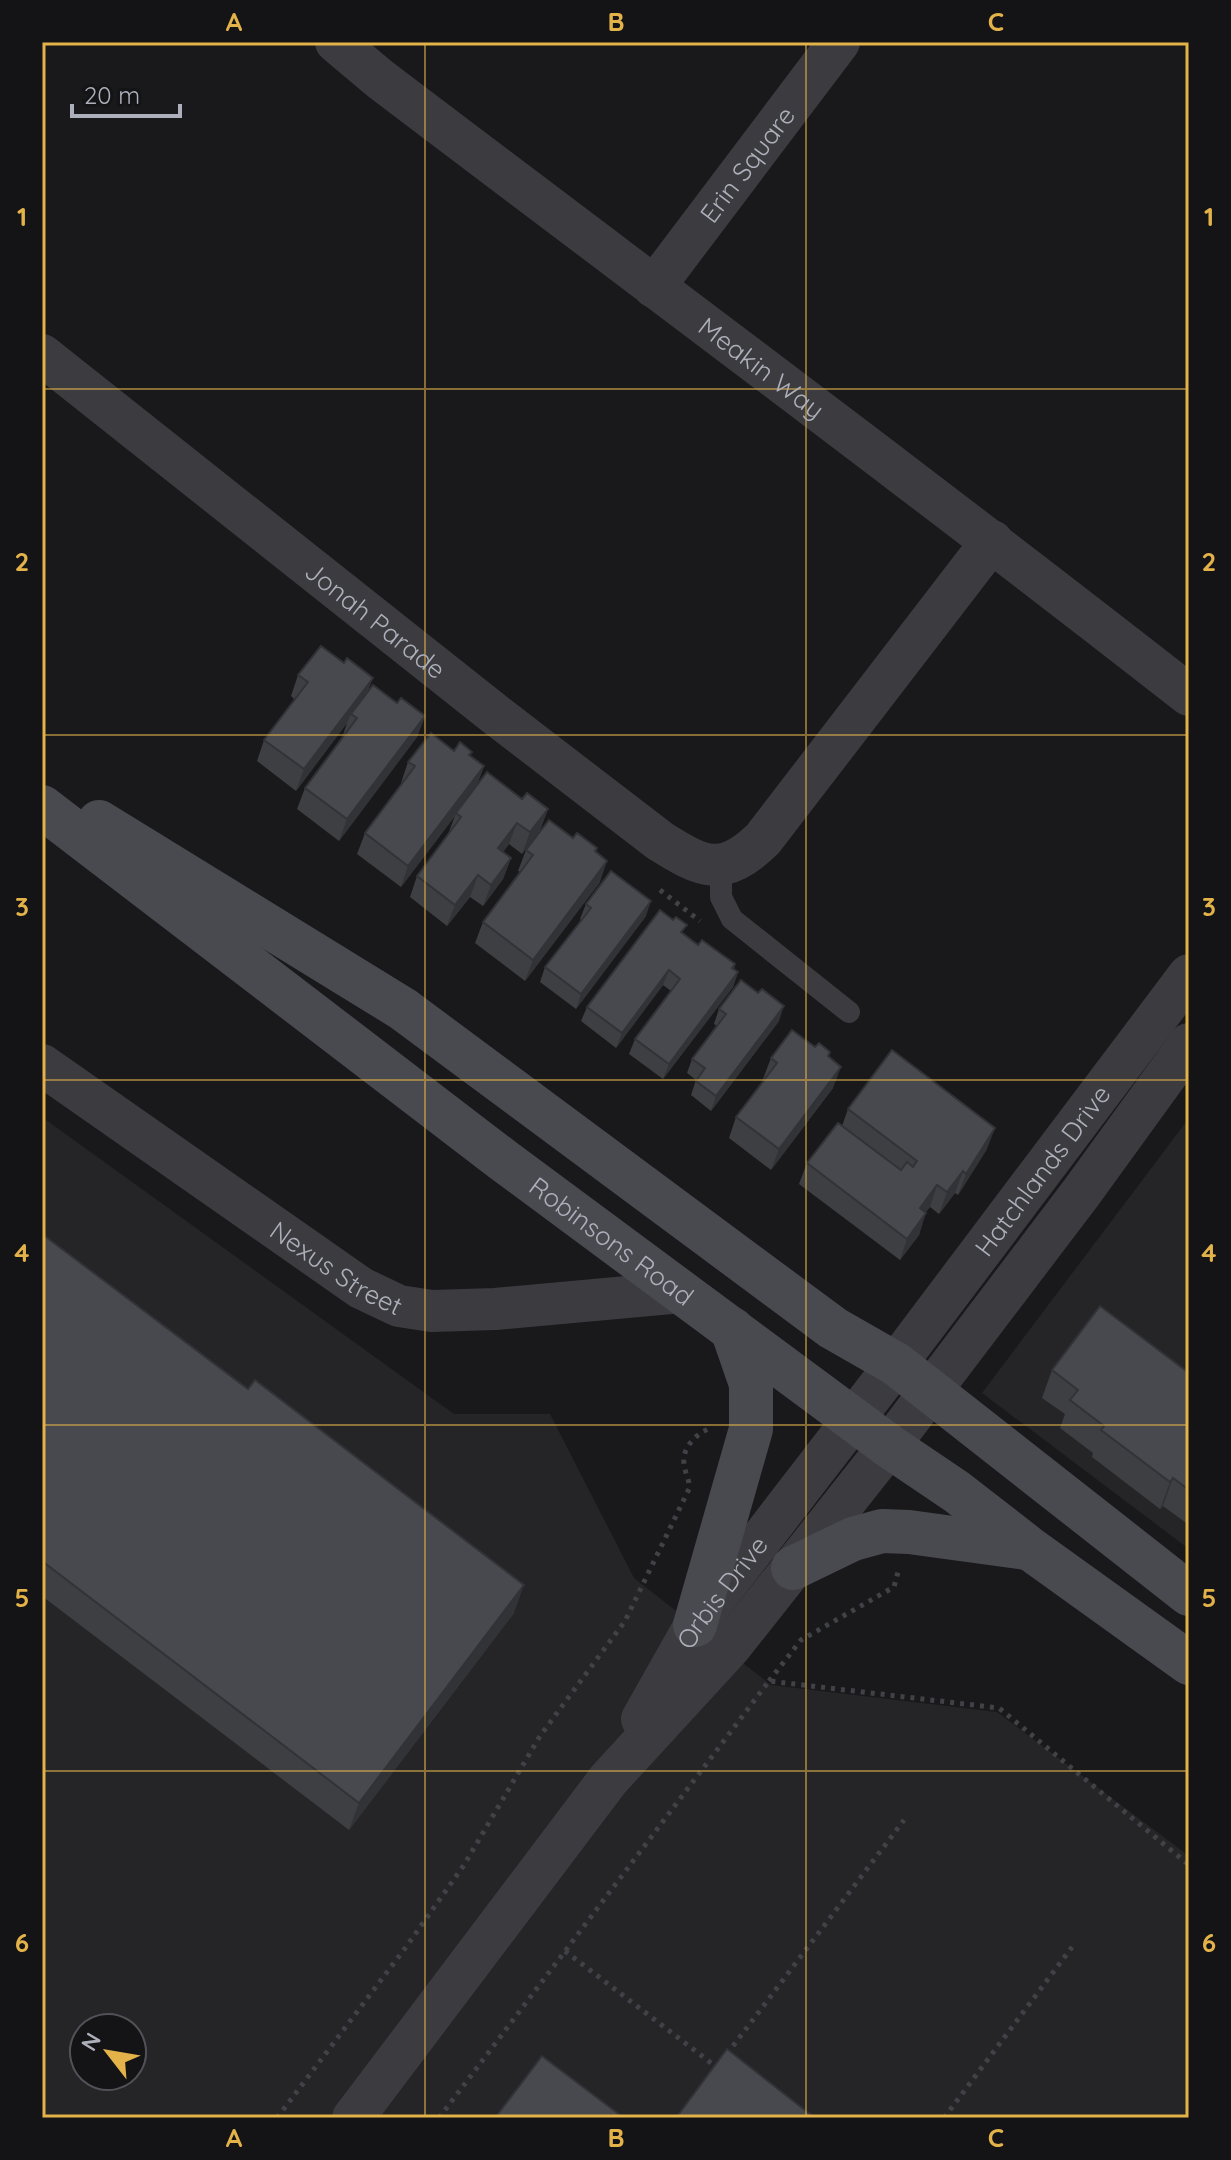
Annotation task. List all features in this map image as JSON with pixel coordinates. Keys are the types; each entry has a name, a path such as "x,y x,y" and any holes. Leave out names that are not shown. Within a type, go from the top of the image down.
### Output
{"main road":[{"path":"42,788 194,878 403,1009 833,1328 896,1364 1189,1594"},
{"name":"Robinsons Road","path":"42,807 394,1077 682,1292 1189,1663"},
{"path":"695,1625 751,1429 751,1384 732,1329"},
{"path":"793,1568 853,1539 882,1531 1029,1548"}],"street":[{"name":"Meakin Way","path":"336,42 654,287 992,541 1189,695"},
{"name":"Erin Square","path":"654,287 839,42"},
{"name":"Jonah Parade","path":"42,355 660,841 689,859 705,865 721,866"},
{"path":"721,866 746,855 763,839 992,541"},
{"name":"Hatchlands Drive","path":"854,1419 1183,995"},
{"name":"Hatchlands Drive","path":"889,1446 1081,1193 1189,1044"},
{"name":"Nexus Street","path":"42,1065 361,1288 399,1306 432,1311 479,1309 682,1292"},
{"name":"Orbis Drive","path":"608,1780 695,1625 854,1419"},
{"name":"Orbis Drive","path":"353,2118 608,1780 731,1646 889,1446"}],"lane":[{"path":"721,866 721,897 732,919 849,1012"}],"path":[{"path":"277,2118 464,1865 540,1736 625,1621 689,1489 684,1455 690,1443 698,1434 714,1426 751,1429"},
{"path":"439,2118 769,1681 999,1708 1189,1865"},
{"path":"727,2055 904,1820"},
{"path":"944,2118 1072,1947"},
{"path":"565,1951 728,2076"}],"shaded area":[{"path":"42,1117 454,1414 550,1414 634,1578 771,1685 997,1712 1189,1856 1189,2118 42,2118"},
{"path":"1189,1118 1189,1549 982,1393"}],"building":[{"path":"321,646 344,663 347,658 373,678 304,769 264,740 308,682 298,675"},
{"path":"373,685 397,703 401,698 425,716 347,819 305,788 357,718 351,714"},
{"path":"431,733 454,751 460,742 472,752 469,755 484,766 408,866 365,833 415,766 408,762"},
{"path":"487,772 522,799 527,793 548,809 530,832 517,823 498,848 511,858 491,885 478,875 455,905 417,876 461,817 456,813"},
{"path":"549,820 573,838 577,833 597,848 595,851 607,861 533,960 483,922 533,855 526,850"},
{"path":"611,871 651,901 581,994 545,967 591,908 586,904"},
{"path":"660,910 673,920 676,917 687,925 681,932 698,945 702,940 735,964 732,968 738,972 669,1064 635,1039 680,979 669,970 622,1033 587,1007"},
{"path":"741,980 758,993 762,989 784,1006 716,1096 696,1081 705,1068 692,1059 726,1014 719,1009"},
{"path":"792,1030 815,1047 819,1043 841,1067 779,1149 736,1117 777,1063 771,1058"},
{"path":"892,1050 995,1128 966,1174 963,1171 947,1192 937,1185 920,1208 926,1213 907,1239 807,1163 838,1123 901,1170 907,1162 913,1167 917,1161 848,1109"},
{"path":"42,1234 248,1389 255,1380 524,1585 359,1803 42,1561"},
{"path":"1100,1306 1189,1373 1189,1490 1173,1478 1170,1482 1101,1430 1104,1426 1070,1400 1078,1390 1052,1370"},
{"path":"727,2049 815,2118 676,2118"},
{"path":"542,2056 624,2118 495,2118"}]}
